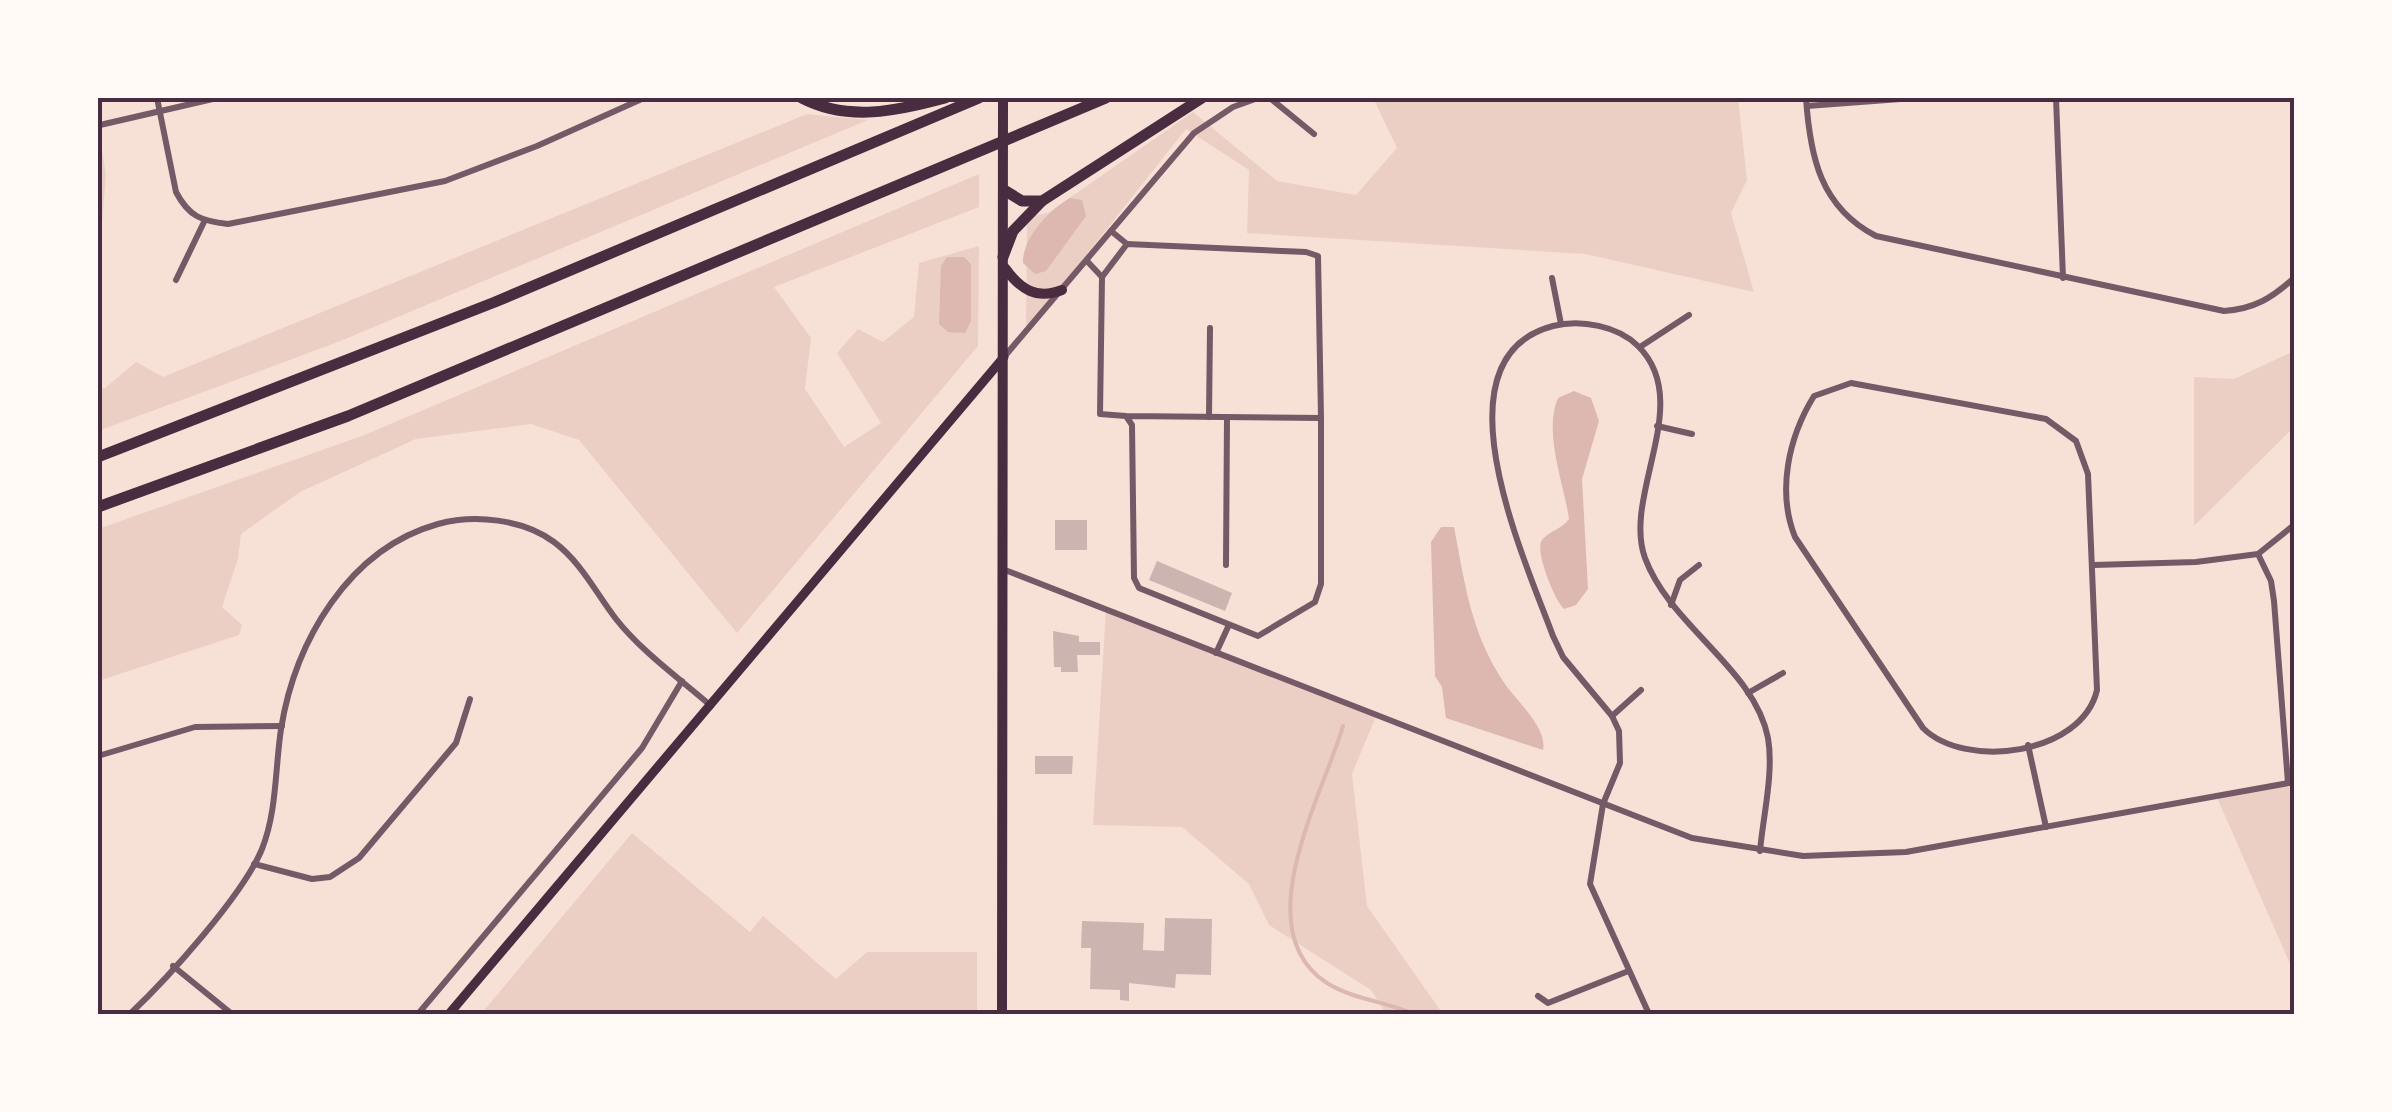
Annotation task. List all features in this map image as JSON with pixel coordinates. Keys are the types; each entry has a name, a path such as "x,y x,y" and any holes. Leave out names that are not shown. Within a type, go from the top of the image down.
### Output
{"highway":[{"path":"802,98 836,111 855,112 898,109 946,98"},
{"path":"98,458 478,310 979,98"},
{"path":"98,507 348,416 1106,98"},
{"path":"1003,261 1013,231 1042,201 1202,98"},
{"path":"1004,190 1022,201 1042,201"}],"main road":[{"path":"1002,1014 1003,98"},
{"path":"1003,261 1017,285 1029,292 1046,294 1062,290"},
{"path":"449,1014 1004,357"}],"street":[{"path":"157,98 176,192 190,215 204,222 228,224 292,215 463,174 644,98"},
{"path":"100,124 217,98"},
{"path":"1004,357 1194,133 1233,107 1258,98"},
{"path":"1270,98 1314,134"},
{"path":"1914,98 1806,102 1809,142 1820,182 1853,224 1903,244 2224,311 2248,310 2294,278"},
{"path":"2056,98 2063,278"},
{"path":"176,280 204,222"},
{"path":"1111,231 1128,244 1306,252 1318,256 1319,596 1258,636 1139,588 1134,578 1132,425 1126,416"},
{"path":"1128,244 1102,276 1100,414 1321,418"},
{"path":"1087,260 1102,276"},
{"path":"1552,278 1561,324"},
{"path":"1640,348 1689,315"},
{"path":"1649,1014 1626,972 1590,884 1603,804 1620,763 1619,731 1612,716 1558,646 1513,526 1495,464 1491,418 1503,364 1519,341 1561,324 1605,328 1640,348 1653,366 1659,385 1642,539 1644,557 1671,605 1748,693 1768,741 1760,851"},
{"path":"1209,417 1210,328"},
{"path":"1851,383 2046,419 2076,441 2084,458 2094,564 2097,690 2093,707 2065,733 2028,745 1982,752 1937,742 1923,728 1795,538 1784,505 1796,434 1809,404 1829,388 1851,383"},
{"path":"1226,565 1227,417"},
{"path":"1657,426 1692,434"},
{"path":"130,1014 254,864 270,826 282,726 297,666 324,612 347,582 400,539 452,520 517,525 555,542 617,620 712,706"},
{"path":"2094,564 2196,562 2258,554 2294,524"},
{"path":"1005,570 1692,838 1760,851 1841,858 2291,782 2272,580 2258,554"},
{"path":"1671,605 1680,580 1699,564"},
{"path":"1216,653 1228,627"},
{"path":"1748,693 1783,673"},
{"path":"418,1014 642,748 682,681"},
{"path":"1612,716 1641,690"},
{"path":"254,864 312,879 330,876 359,858 456,744 470,699"},
{"path":"98,756 194,727 282,726"},
{"path":"2028,745 2046,826"},
{"path":"173,966 232,1014"},
{"path":"1538,996 1548,1003 1564,1000 1626,972"}],"shaded area":[{"path":"1373,98 1738,98 1747,180 1731,213 1754,292 1585,254 1247,233 1249,170 1186,129 1026,331 1027,217 1048,213 1193,112 1277,181 1356,195 1397,148"},
{"path":"807,114 868,120 338,342 98,431 98,385 104,389 136,362 163,377"},
{"path":"98,129 106,174 98,274"},
{"path":"979,174 979,207 774,287 811,338 805,389 844,447 881,423 837,353 858,329 883,342 914,317 919,263 979,246 978,346 737,633 579,440 531,424 416,439 300,492 241,534 238,559 222,607 242,625 239,635 98,681 98,529 362,436"},
{"path":"1070,198 1082,200 1086,216 1046,271 1035,274 1023,263 1027,244 1046,217"},
{"path":"947,257 964,257 971,264 971,321 965,333 948,332 939,324 941,266"},
{"path":"2294,351 2294,427 2194,526 2194,377 2234,379"},
{"path":"1574,391 1591,398 1599,421 1582,479 1588,589 1576,605 1564,609 1547,575 1540,546 1545,537 1569,519 1553,426 1558,398"},
{"path":"1441,527 1454,527 1471,608 1484,646 1505,684 1536,724 1543,750 1446,718 1442,687 1435,676 1431,542"},
{"path":"1106,609 1377,714 1352,774 1367,906 1443,1014 1386,1014 1371,990 1269,925 1249,884 1182,827 1093,825"},
{"path":"2294,781 2294,973 2215,793"},
{"path":"632,833 750,932 763,916 836,979 867,952 977,952 977,1014 481,1014"}],"building":[{"path":"1055,520 1087,520 1087,550 1055,550"},
{"path":"1157,561 1232,593 1225,611 1149,580"},
{"path":"1053,631 1079,636 1079,642 1100,642 1100,655 1077,655 1078,672 1061,672 1061,667 1054,667"},
{"path":"1035,756 1073,756 1072,774 1035,774"},
{"path":"1165,918 1212,919 1211,975 1176,974 1175,988 1129,983 1129,1001 1120,1000 1120,990 1090,989 1091,948 1081,948 1082,921 1144,923 1143,950 1164,951"}],"waterway":[{"path":"98,193 98,231"},
{"path":"1343,726 1297,860 1291,897 1292,930 1303,960 1327,983 1414,1014"}]}
